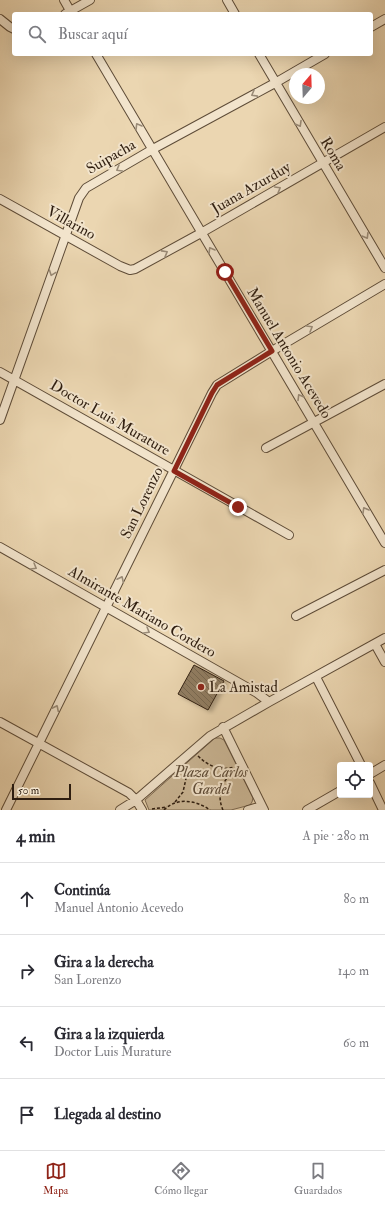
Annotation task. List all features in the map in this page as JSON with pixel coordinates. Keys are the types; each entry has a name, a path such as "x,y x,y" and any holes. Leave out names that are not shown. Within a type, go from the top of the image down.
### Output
{"street":[{"path":"64,0 69,12"},
{"path":"71,12 90,0"},
{"path":"227,0 234,12"},
{"path":"373,26 385,19"},
{"path":"0,22 12,28"},
{"name":"Manuel Antonio Acevedo","path":"97,56 385,543"},
{"name":"Roma","path":"260,56 385,268"},
{"name":"Suipacha","path":"0,420 79,198 86,188 153,149 322,56"},
{"name":"Juana Azurduy","path":"130,270 138,268 201,233 385,127"},
{"name":"Villarino","path":"0,199 120,266 130,270"},
{"name":"San Lorenzo","path":"6,810 217,385 385,284"},
{"name":"Doctor Luis Murature","path":"0,372 289,535"},
{"path":"266,448 385,384"},
{"name":"Almirante Mariano Cordero","path":"0,547 257,693 269,702"},
{"path":"296,616 385,570"},
{"path":"120,810 136,800 203,741 223,728 385,638"},
{"path":"375,644 385,662"},
{"path":"316,677 359,762"},
{"path":"0,722 129,793 136,800 142,810"},
{"path":"223,728 263,808 248,810"},
{"path":"373,772 385,766"},
{"path":"373,789 384,810"},
{"path":"307,810 337,793"}],"path":[{"path":"193,750 206,764 213,767 227,769 242,765"},
{"path":"164,810 175,802 183,792 189,765 186,756"},
{"path":"223,810 220,799 222,786 230,775 242,765"},
{"path":"175,802 191,801 205,806 210,810"},
{"path":"152,809 167,807"}],"green space":[{"name":"Plaza Carlos Gardel","path":"215,738 224,740 253,798 250,805 231,810 149,810 145,800"}],"building":[{"name":"La Amistad","path":"194,665 224,681 208,710 178,694"}],"place":[{"name":"La Amistad","path":"201,687"}],"route":[{"path":"225,272 272,351 217,385 174,471 238,507"}]}
